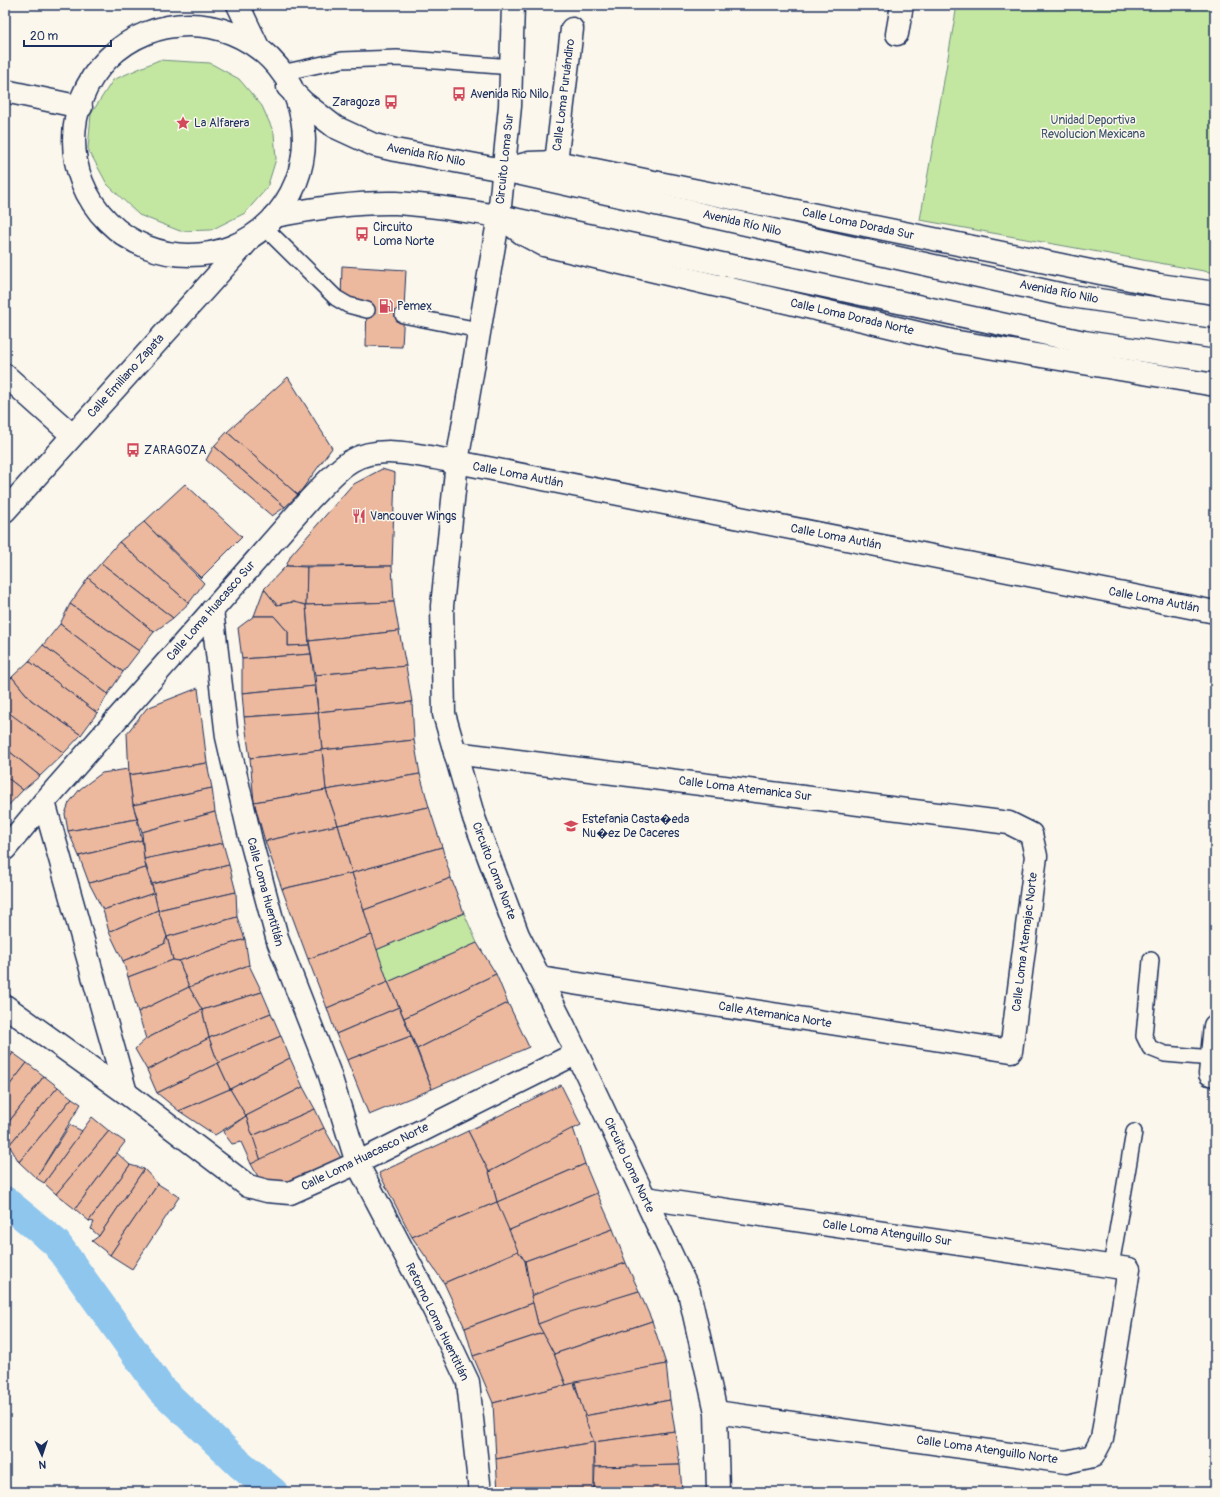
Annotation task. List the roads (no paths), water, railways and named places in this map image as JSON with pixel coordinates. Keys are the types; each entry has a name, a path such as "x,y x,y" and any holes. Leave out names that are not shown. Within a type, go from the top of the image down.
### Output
{"street":[{"path":"238,5 258,47"},
{"name":"Circuito Loma Sur","path":"499,216 510,106 513,5"},
{"path":"896,34 902,5"},
{"path":"258,47 222,26 208,23 180,21 160,25 140,33 122,44 106,59 94,77 81,107 78,125 79,159 89,192 108,222 130,240 152,252 186,258 218,254 262,228 315,208 355,204 395,203 435,206 499,216 1084,342 1215,361"},
{"name":"Calle Loma Puruándiro","path":"556,162 572,29"},
{"name":"Avenida Río Nilo","path":"258,47 304,103 330,123 354,137 374,145 503,170 1064,295 1215,317"},
{"name":"Calle Emiliano Zapata","path":"5,511 72,435 262,228 292,186 300,154 299,121 284,80"},
{"path":"5,91 81,107"},
{"name":"Calle Loma Dorada Sur","path":"503,170 529,162 556,162 1144,282 1215,293"},
{"name":"Circuito Loma Norte","path":"499,216 457,462 442,606 444,714 482,840 518,935 577,1053 689,1292 716,1412 718,1492"},
{"name":"Calle Loma Dorada Norte","path":"499,216 522,234 544,244 937,337 1215,385"},
{"path":"5,375 72,435"},
{"name":"Calle Loma Huacasco Sur","path":"5,848 310,499 350,461 373,452 391,452 457,462"},
{"name":"Calle Loma Autlán","path":"457,462 1215,612"},
{"name":"Calle Loma Huentitlán","path":"212,610 227,737 251,841 278,941 329,1072 357,1163"},
{"name":"Calle Loma Atemanica Sur","path":"455,753 1009,823 1031,834"},
{"path":"44,802 126,1093"},
{"name":"Calle Loma Atemajac Norte","path":"1010,1051 1036,856 1031,834"},
{"name":"Calle Atemanica Norte","path":"540,978 1010,1051"},
{"name":"Calle Loma Huacasco Norte","path":"5,1006 126,1093 248,1186 267,1191 290,1193 357,1163 577,1053"},
{"path":"1212,1069 1215,1026"},
{"name":"Retorno Loma Huentitlán","path":"357,1163 434,1310 468,1382 480,1492"},
{"name":"Calle Loma Atenguillo Sur","path":"645,1198 1120,1268"},
{"name":"Calle Loma Atenguillo Norte","path":"716,1412 1066,1462 1093,1456 1102,1440 1120,1268"}],"lane":[{"path":"284,80 342,60 397,58 512,67"},
{"path":"262,228 336,298 348,305 367,310"},
{"path":"403,314 479,330"},
{"path":"1151,960 1144,1036 1150,1048 1212,1069"},
{"path":"1120,1268 1134,1132"}],"waterway":[{"path":"5,1201 56,1243 161,1389 241,1465 273,1492"}],"place":[{"name":"Avenida Rio Nilo","path":"459,94"},
{"name":"Zaragoza","path":"391,102"},
{"name":"La Alfarera","path":"183,123"},
{"name":"Circuito Loma Norte","path":"362,234"},
{"name":"Pemex","path":"386,306"},
{"name":"ZARAGOZA","path":"133,450"},
{"name":"Vancouver Wings","path":"359,516"},
{"name":"Estefania Casta�eda Nu�ez De Caceres","path":"571,826"}],"park label":[{"name":"Unidad Deportiva Revolucion Mexicana","path":"1093,127"}]}
